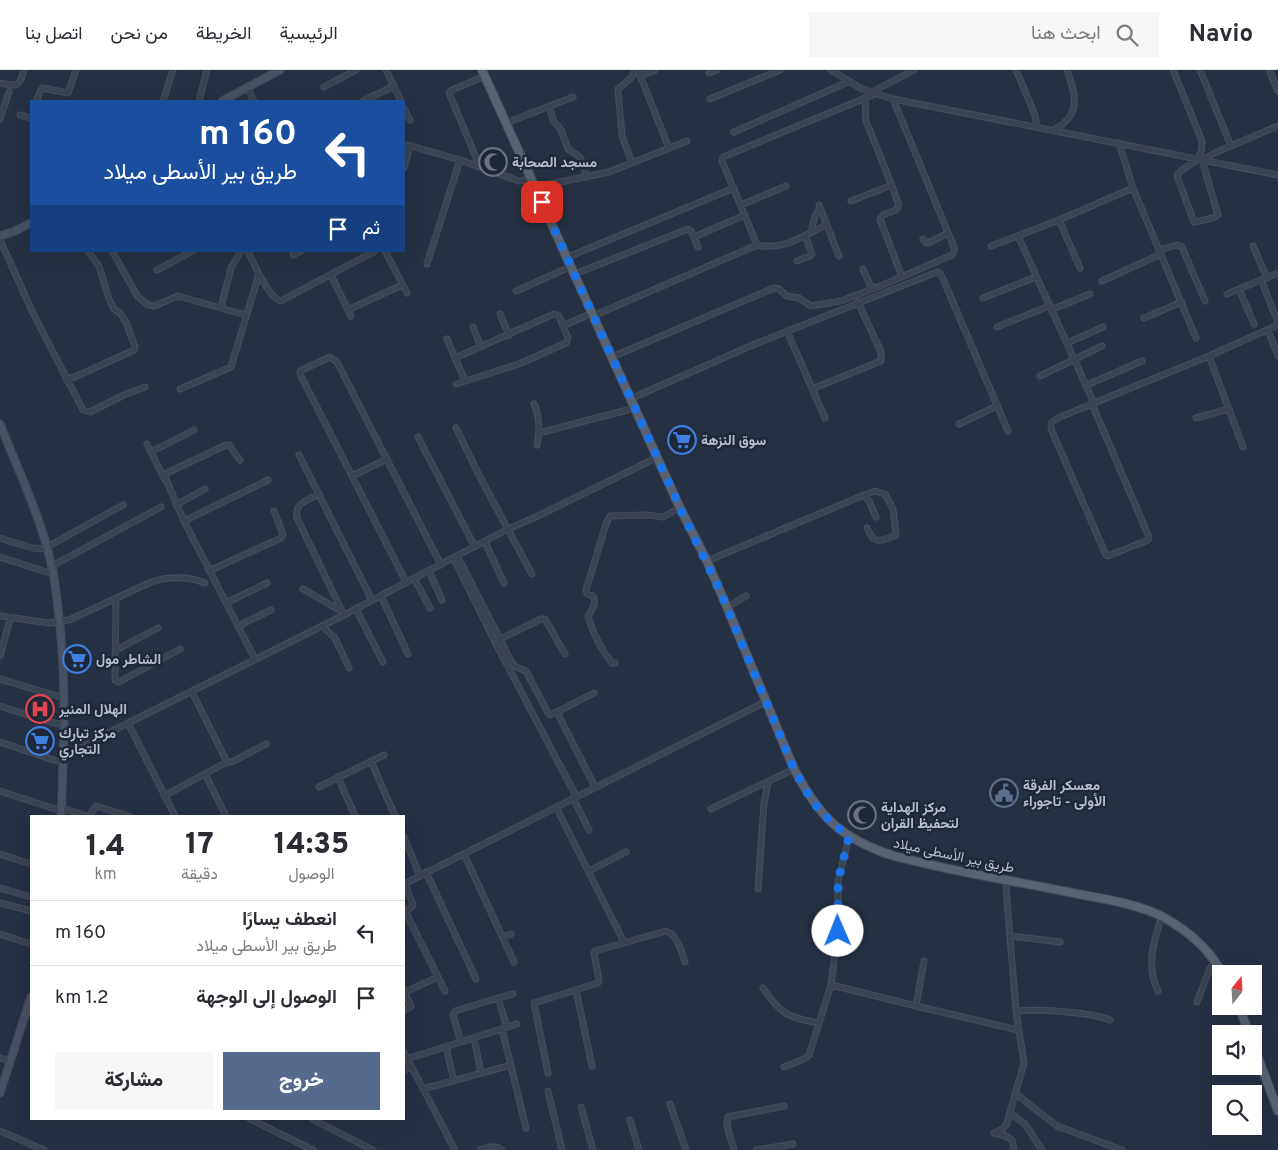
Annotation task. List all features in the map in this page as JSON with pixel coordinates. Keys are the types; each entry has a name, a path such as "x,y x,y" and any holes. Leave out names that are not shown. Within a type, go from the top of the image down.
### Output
{"main road":[{"path":"224,100 280,70"},
{"name":"طريق بير الأسطى ميلاد","path":"484,73 680,508 707,561 794,769 812,801 828,819 849,837 873,849 909,860 1117,902 1162,916 1188,933 1217,963"},
{"path":"0,236 30,224"},
{"path":"0,424 30,497 52,566 59,623 65,725 61,812"},
{"path":"0,1093 30,1000"},
{"path":"1262,1068 1278,1111"}],"street":[{"path":"0,83 10,86 16,85 20,81 24,70"},
{"path":"36,100 42,88 68,93 76,70"},
{"path":"163,100 173,70"},
{"path":"199,100 207,70"},
{"path":"265,78 268,70"},
{"path":"324,87 356,70"},
{"path":"386,70 401,100"},
{"path":"637,70 669,148"},
{"path":"632,162 623,142 618,109 618,89 632,78 637,70"},
{"path":"640,76 655,70"},
{"path":"709,73 716,70"},
{"path":"710,100 780,70"},
{"path":"832,70 848,82 893,99 1278,176"},
{"path":"757,245 722,162 723,158 865,98 914,70"},
{"path":"1016,70 1035,115 1037,127"},
{"path":"1054,130 1070,117 1075,104 1074,90 1067,70"},
{"path":"1174,70 1202,141 1200,160 1218,215 1214,218 1195,223 1192,220 1177,176 1179,172 1200,160 1278,126"},
{"path":"1200,70 1231,146"},
{"path":"1269,70 1278,91"},
{"path":"480,167 449,93 484,73"},
{"path":"734,132 848,82"},
{"path":"365,100 394,86"},
{"path":"247,87 254,100"},
{"path":"0,119 3,103 9,92"},
{"path":"506,122 573,97"},
{"path":"865,98 866,121 892,185 898,208 883,215 880,223 902,277"},
{"path":"612,357 774,288 779,289 787,296 799,298 809,306 841,301 952,255 954,246 893,99"},
{"path":"405,110 410,120"},
{"path":"551,112 553,120 562,132 568,149 580,157 587,177"},
{"path":"20,115 30,118"},
{"path":"537,190 545,185 609,172 687,141"},
{"path":"1119,143 1133,188 1196,338"},
{"path":"405,144 460,160 519,181 531,179"},
{"path":"405,164 410,146"},
{"path":"427,264 460,160"},
{"path":"851,201 892,185"},
{"path":"741,205 786,186"},
{"path":"568,257 734,188"},
{"path":"991,246 1059,220 1133,188"},
{"path":"811,232 819,206 839,256"},
{"path":"694,237 745,215"},
{"path":"1059,220 1080,268"},
{"path":"563,326 757,245 775,247 826,225"},
{"path":"516,291 685,230 690,229 698,247"},
{"path":"923,239 928,243 948,233"},
{"path":"797,261 812,254 805,235"},
{"path":"1018,236 1087,385 1093,404 1149,537 1148,540 1108,556 1050,427 1054,420 1093,404 1209,356 1268,330 1278,323 1261,280"},
{"path":"0,240 17,281 83,410 88,412 145,387"},
{"path":"1102,281 1177,245 1182,247 1205,301"},
{"path":"1254,246 1266,278"},
{"path":"66,379 75,378 134,350 135,347 126,322 120,313 114,309 109,299 99,266 89,252"},
{"path":"113,252 138,297 148,304 154,306 178,296 246,315"},
{"path":"157,270 191,252"},
{"path":"221,307 231,268 240,252"},
{"path":"248,252 274,298 281,301 373,252"},
{"path":"293,255 299,252"},
{"path":"386,252 407,293"},
{"path":"863,269 872,289"},
{"path":"630,398 787,331 933,272 940,273 1008,431"},
{"path":"1227,294 1278,273"},
{"path":"180,389 230,367 259,274"},
{"path":"331,275 351,316"},
{"path":"983,298 1036,277"},
{"path":"348,310 402,285"},
{"path":"1239,289 1254,324"},
{"path":"997,327 1090,294"},
{"path":"812,389 881,361 881,352 858,302"},
{"path":"1144,318 1182,302"},
{"path":"500,314 509,335"},
{"path":"455,358 556,314 559,316 568,338 566,343 519,364 456,384"},
{"path":"473,327 481,347"},
{"path":"1067,343 1103,327"},
{"path":"1268,330 1278,356"},
{"path":"787,331 825,418"},
{"path":"447,339 465,381"},
{"path":"1040,376 1102,346"},
{"path":"1209,356 1243,447"},
{"path":"406,582 300,374 300,370 330,357 337,362 441,565"},
{"path":"1087,385 1142,361"},
{"path":"534,404 539,420 537,445"},
{"path":"959,424 997,406"},
{"path":"539,433 631,409 636,410"},
{"path":"1196,418 1229,409"},
{"path":"456,428 532,574"},
{"path":"151,452 194,430"},
{"path":"418,438 476,547"},
{"path":"147,444 209,571 255,659"},
{"path":"166,481 167,473 222,446 229,445 240,460"},
{"path":"299,455 372,600"},
{"path":"64,755 356,609 508,529 658,457"},
{"path":"352,476 388,459"},
{"path":"184,521 268,480"},
{"path":"176,505 206,489"},
{"path":"707,561 864,495 876,491 886,495 895,516 896,535 880,541 874,539 867,528"},
{"path":"319,494 300,504 297,508 297,518 343,614"},
{"path":"864,495 869,501 876,517"},
{"path":"0,538 32,548 47,548 123,505"},
{"path":"52,566 161,507"},
{"path":"615,663 612,663 608,658 592,629 588,616 595,605 595,599 587,594 586,590 606,524 610,516 663,516 680,508"},
{"path":"209,571 280,538 283,534 274,511"},
{"path":"485,542 504,583"},
{"path":"0,557 53,574"},
{"path":"456,558 512,662 526,671 548,713 557,712 594,693"},
{"path":"456,558 495,642 590,830"},
{"path":"429,571 442,600"},
{"path":"0,616 32,622 59,623 76,618 161,579 184,577 205,582"},
{"path":"414,578 430,608"},
{"path":"226,604 267,583"},
{"path":"303,589 343,614"},
{"path":"381,596 408,654"},
{"path":"727,607 746,596"},
{"path":"116,599 116,680 118,682 180,649"},
{"path":"356,609 383,662"},
{"path":"238,626 271,610"},
{"path":"0,656 10,619"},
{"path":"500,638 541,619 545,619 565,654"},
{"path":"322,626 335,638 350,668"},
{"path":"116,650 158,628"},
{"path":"0,679 64,698"},
{"path":"192,692 227,762"},
{"path":"405,884 765,702"},
{"path":"0,706 65,725"},
{"path":"557,712 595,787"},
{"path":"128,723 174,815"},
{"path":"0,742 63,763"},
{"path":"164,796 227,762 232,762 266,744"},
{"path":"318,787 384,754"},
{"path":"371,761 395,815"},
{"path":"711,809 794,769"},
{"path":"205,774 226,815"},
{"path":"338,777 355,815"},
{"path":"758,889 764,803 768,782"},
{"path":"0,791 61,812 80,815"},
{"path":"90,815 96,806 126,815"},
{"path":"556,807 624,942"},
{"path":"784,1067 807,1057 831,985 838,931 838,881 849,837"},
{"path":"405,839 420,876"},
{"path":"589,870 626,852"},
{"path":"0,854 30,864"},
{"path":"464,854 514,962"},
{"path":"426,872 476,979"},
{"path":"1008,879 1006,888 1016,1012 1024,1063 1007,1123 994,1134 1006,1136 1012,1140 1014,1150"},
{"path":"405,886 413,905 405,910"},
{"path":"0,888 30,897"},
{"path":"0,903 30,911"},
{"path":"405,913 444,991"},
{"path":"1158,991 1152,979 1151,971 1155,936 1162,916"},
{"path":"548,1073 534,1003 599,981 595,950 668,931 672,934 682,951 685,962"},
{"path":"0,934 30,944"},
{"path":"503,937 511,934"},
{"path":"1010,936 1060,942"},
{"path":"916,1006 924,961"},
{"path":"1196,1002 1210,968 1217,963"},
{"path":"405,992 438,977"},
{"path":"831,985 1018,1030"},
{"path":"762,988 773,1002 791,1017 819,1023"},
{"path":"576,990 592,1066"},
{"path":"405,994 411,1006 405,1010"},
{"path":"461,1042 453,1013 513,994"},
{"path":"498,998 526,1128"},
{"path":"1016,1012 1051,1011 1098,1016 1110,1020"},
{"path":"408,1059 517,1024"},
{"path":"474,1038 481,1073"},
{"path":"446,1047 454,1081"},
{"path":"405,1054 455,1150"},
{"path":"0,1058 10,1061"},
{"path":"423,1089 511,1065"},
{"path":"405,1070 412,1067"},
{"path":"548,1091 562,1150"},
{"path":"1016,1094 1058,1126 1122,1150"},
{"path":"670,1104 686,1150"},
{"path":"734,1150 726,1126 728,1117 784,1106"},
{"path":"581,1107 593,1150"},
{"path":"1010,1113 1025,1124 1042,1150"},
{"path":"252,1120 313,1150"},
{"path":"314,1120 373,1150"},
{"path":"630,1120 639,1150"},
{"path":"0,1131 44,1150"},
{"path":"756,1150 793,1144"},
{"path":"480,1150 492,1146 502,1150"}],"place":[{"name":"مسجد الصحابة","path":"493,162"},
{"name":"سوق النزهة","path":"682,440"},
{"name":"الشاطر مول","path":"77,659"},
{"name":"الهلال المنير","path":"40,709"},
{"name":"مركز تبارك التجاري","path":"40,741"},
{"name":"معسكر الفرقة الأولى - تاجوراء","path":"1004,793"},
{"name":"مركز الهداية لتحفيظ القران","path":"862,815"}],"route":[{"path":"542,202 680,508 707,561 794,769 812,801 828,819 849,837 838,881 838,931"}]}
